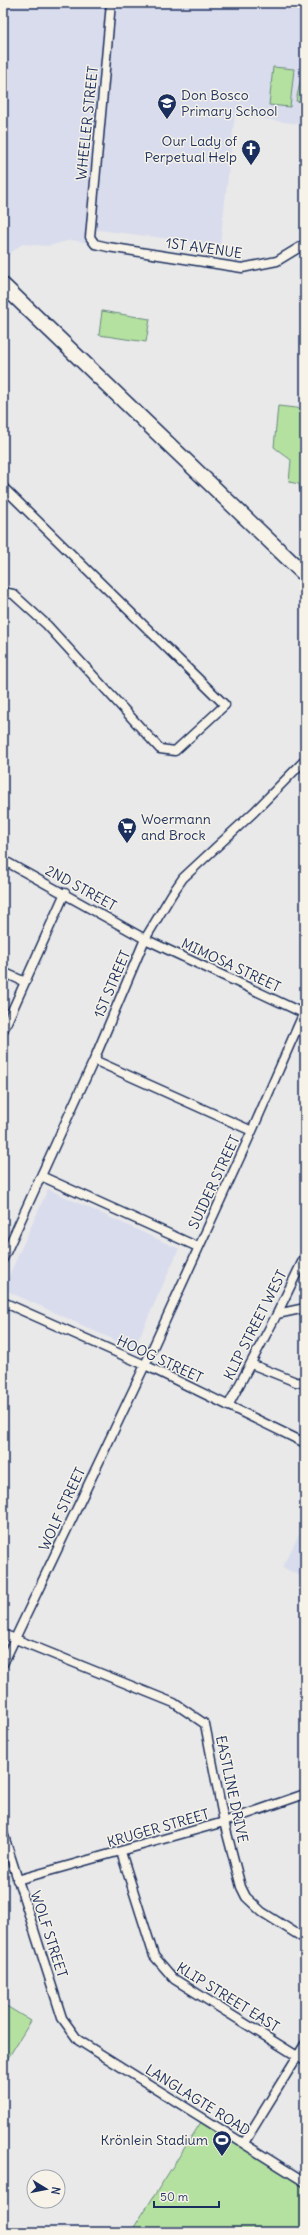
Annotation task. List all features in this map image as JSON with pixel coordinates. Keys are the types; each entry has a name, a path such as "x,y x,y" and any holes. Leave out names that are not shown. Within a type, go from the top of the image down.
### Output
{"highway":[{"path":"3,285 305,575"}],"street":[{"name":"WHEELER STREET","path":"95,244 90,237 90,229 111,3"},
{"name":"1ST AVENUE","path":"95,244 242,268 277,261 305,244"},
{"path":"3,487 225,705 175,751 160,749 47,625 13,594 3,592"},
{"name":"1ST STREET","path":"3,1259 94,1060 145,939 184,878 254,812 305,760"},
{"name":"2ND STREET","path":"3,860 145,939"},
{"path":"3,1031 64,893"},
{"name":"MIMOSA STREET","path":"145,939 304,1012"},
{"path":"3,972 25,982"},
{"name":"SUIDER STREET","path":"145,1366 252,1131 304,1012"},
{"path":"94,1060 252,1131"},
{"path":"41,1176 198,1247"},
{"name":"KLIP STREET WEST","path":"228,1406 252,1364 305,1256"},
{"name":"HOOG STREET","path":"3,1302 145,1366 305,1442"},
{"path":"277,1314 305,1308"},
{"path":"252,1364 296,1382 305,1383"},
{"name":"WOLF STREET","path":"3,1664 145,1366"},
{"path":"3,1634 14,1639"},
{"name":"EASTLINE DRIVE","path":"14,1639 174,1703 205,1724 224,1822 241,1887 246,1897 262,1912 305,1939"},
{"name":"KRUGER STREET","path":"17,1880 224,1822 305,1794"},
{"name":"WOLF STREET","path":"3,1833 62,2018 78,2040"},
{"name":"KLIP STREET EAST","path":"121,1852 154,1956 166,1972 174,1979 305,2060"},
{"name":"LANGLAGTE ROAD","path":"78,2040 305,2182"},
{"path":"244,2144 305,2044"}],"shaded area":[{"path":"3,3 305,3 305,125 235,115 220,245 90,229 95,244 71,240 48,246 22,244 8,255 3,256"},
{"path":"48,1189 179,1249 134,1349 3,1289"},
{"path":"305,1524 305,1578 282,1567"}],"green space":[{"path":"305,60 305,103 296,101"},
{"path":"273,67 294,69 290,107 269,105"},
{"path":"102,311 150,319 146,342 99,335"},
{"path":"278,406 305,409 305,492 300,492 299,484 289,482 291,460 274,447"},
{"path":"3,2004 31,2021 3,2066"},
{"name":"Krönlein Stadium","path":"203,2119 305,2182 305,2232 131,2232"}],"place":[{"name":"Don Bosco Primary School","path":"167,120"},
{"name":"Our Lady of Perpetual Help","path":"251,166"},
{"name":"Woermann and Brock","path":"127,844"},
{"name":"Krönlein Stadium","path":"222,2157"}]}
